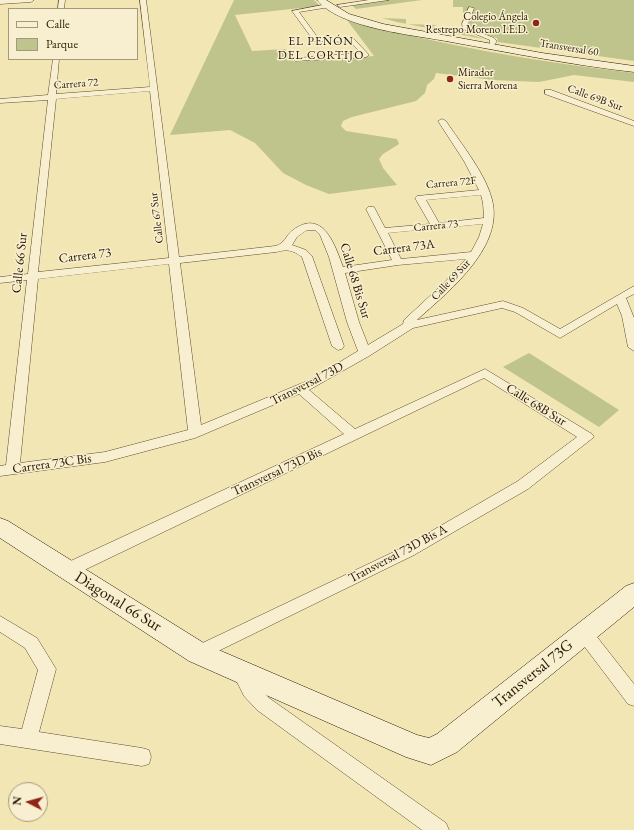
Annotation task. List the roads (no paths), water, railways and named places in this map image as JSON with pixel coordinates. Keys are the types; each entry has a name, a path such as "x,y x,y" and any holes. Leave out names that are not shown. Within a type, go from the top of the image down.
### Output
{"street":[{"path":"0,2 31,0"},
{"name":"Calle 67 Sur","path":"143,0 195,433"},
{"path":"321,0 334,4 363,19"},
{"path":"297,60 366,55 352,40 316,40 295,11 334,4 386,0"},
{"path":"471,8 465,24 466,29 492,39 494,41 492,44"},
{"name":"Transversal 60","path":"363,19 492,44 634,66"},
{"name":"Transversal 60","path":"363,19 382,26 498,49 634,70"},
{"name":"Calle 66 Sur","path":"6,471 33,276 56,60"},
{"name":"Carrera 72","path":"0,101 153,89"},
{"name":"Calle 69B Sur","path":"548,92 634,124"},
{"name":"Calle 69 Sur","path":"409,325 408,322 466,267 486,234 489,210 484,192 442,121"},
{"name":"Carrera 72F","path":"436,226 420,198 484,192"},
{"path":"371,209 398,262"},
{"name":"Carrera 73","path":"384,232 488,221"},
{"name":"Calle 68 Bis Sur","path":"287,246 288,241 299,230 308,226 318,228 329,243 353,323 365,353"},
{"path":"287,246 307,256 338,346"},
{"name":"Carrera 73","path":"0,280 276,249 287,246"},
{"name":"Carrera 73A","path":"337,271 398,262 474,255"},
{"path":"634,289 620,297 628,316 634,347"},
{"name":"Transversal 73D","path":"105,457 195,433 301,389 316,382 365,353 409,325 503,304 519,310 560,334 620,297"},
{"name":"Transversal 73D Bis","path":"68,570 485,373"},
{"name":"Calle 68B Sur","path":"485,373 587,437"},
{"path":"301,389 354,436"},
{"name":"Transversal 73D Bis A","path":"198,653 408,551 522,485 587,437"},
{"name":"Carrera 73C Bis","path":"6,471 105,457"},
{"name":"Diagonal 66 Sur","path":"0,527 198,653 416,748 431,752"},
{"name":"Transversal 73G","path":"431,752 447,743 634,594"},
{"path":"0,623 31,643 47,669 28,740"},
{"path":"584,634 634,698"},
{"path":"240,670 250,690 263,704 439,830"},
{"path":"0,736 142,757"}],"place":[{"name":"Colegio Ángela Restrepo Moreno I.E.D.","path":"536,23"},
{"name":"Mirador Sierra Morena","path":"450,79"}],"district":[{"name":"EL PEÑÓN DEL CORTIJO","path":"321,49"}]}
